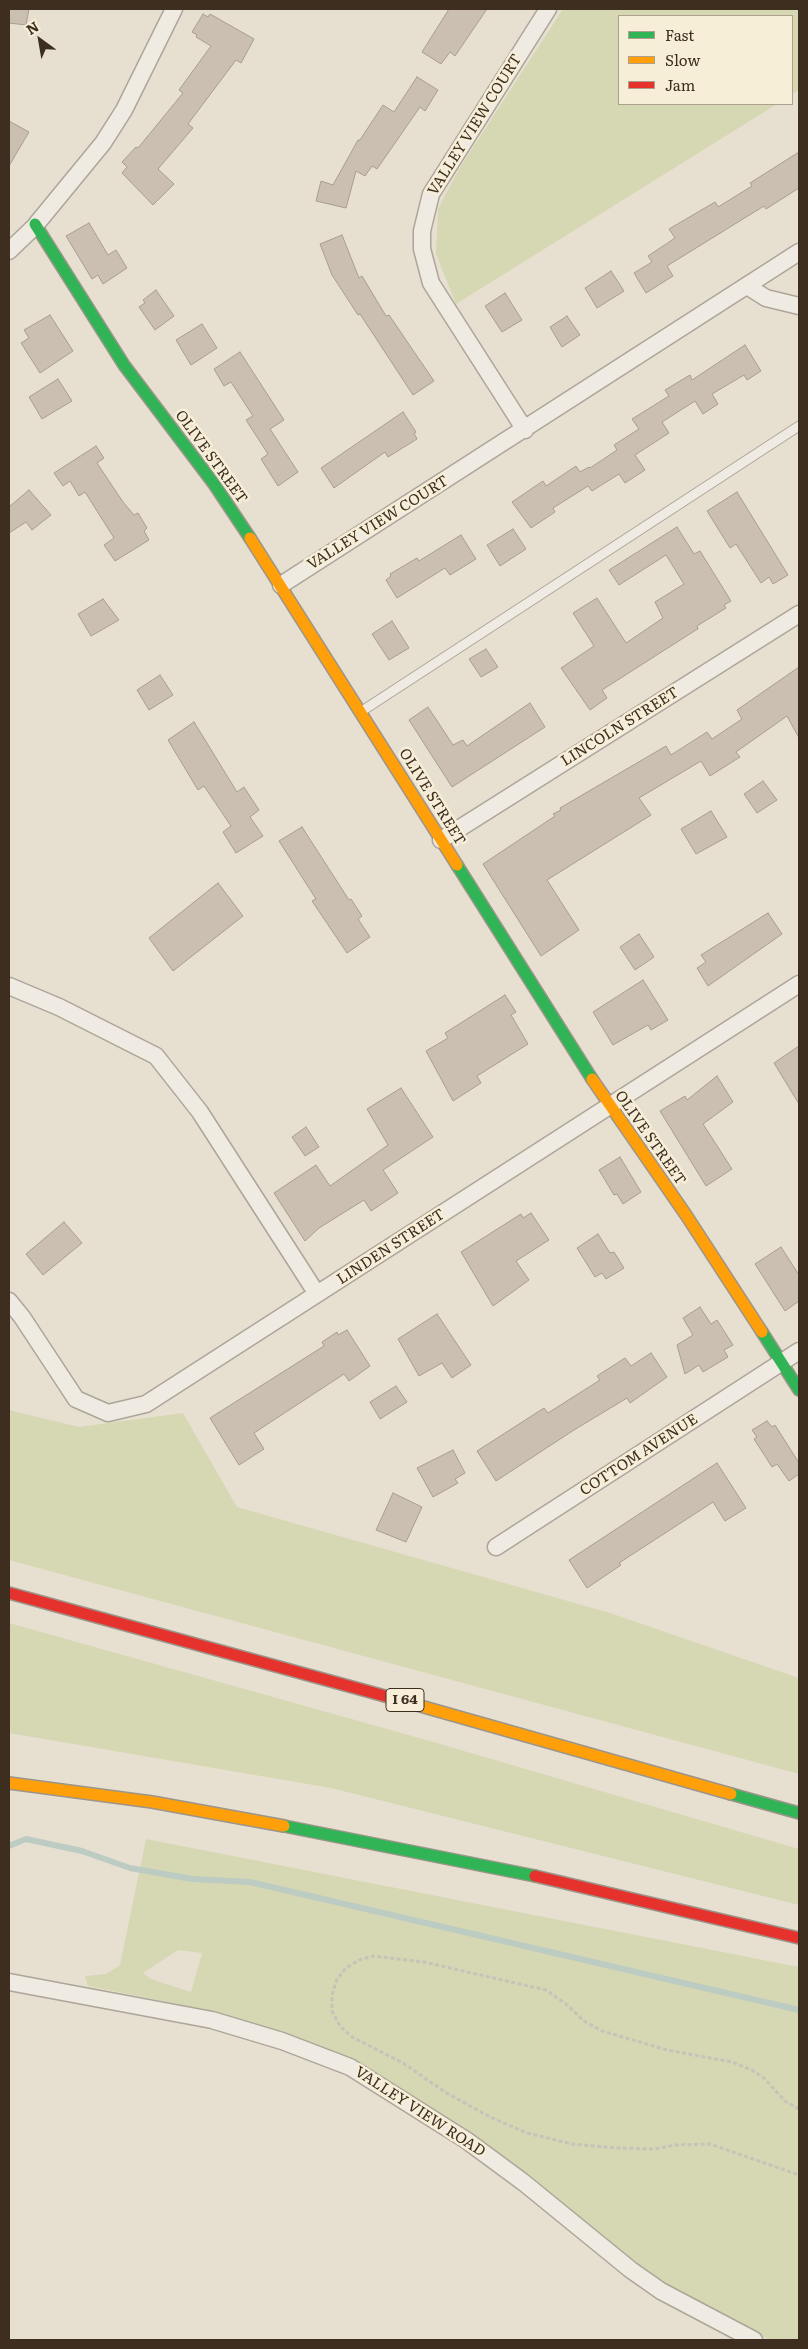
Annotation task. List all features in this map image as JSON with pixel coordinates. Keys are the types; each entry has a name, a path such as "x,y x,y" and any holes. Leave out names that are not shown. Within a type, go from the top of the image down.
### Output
{"main road":[{"name":"OLIVE STREET","path":"35,224 124,365 214,484 281,585 610,1107 686,1215 799,1390"},
{"name":"I 64","path":"9,1593 416,1704 799,1813"},
{"path":"9,1782 152,1802 386,1845 567,1883 799,1938"}],"street":[{"path":"9,251 81,173 119,118 174,9"},
{"name":"VALLEY VIEW COURT","path":"525,430 431,283 422,249 422,231 431,194 548,9"},
{"name":"VALLEY VIEW COURT","path":"281,585 525,430 799,252"},
{"path":"747,286 766,298 799,306"},
{"name":"LINCOLN STREET","path":"441,840 799,614"},
{"name":"LINDEN STREET","path":"9,1301 22,1317 76,1399 108,1413 146,1404 799,984"},
{"path":"9,986 59,1007 156,1056 200,1112 317,1294"},
{"name":"COTTOM AVENUE","path":"496,1547 799,1350"},
{"name":"VALLEY VIEW ROAD","path":"9,1982 212,2020 282,2042 350,2067 466,2140 523,2182 631,2270 660,2291 754,2340"}],"lane":[{"path":"362,711 799,426"}],"path":[{"path":"799,2109 785,2101 773,2087 752,2070 732,2062 667,2050 602,2031 584,2021 566,2004 546,1990 424,1962 388,1956 359,1960 346,1968 337,1979 332,1995 332,2011 340,2026 352,2036 402,2063 445,2092 490,2117 528,2133 572,2144 616,2148 655,2149 675,2145 710,2144 799,2175"}],"green space":[{"path":"563,9 799,9 799,90 793,93 793,15 618,15 618,105 775,105 456,304 436,254 438,209 459,169"},
{"path":"9,1410 79,1427 183,1413 237,1507 610,1613 799,1678 799,1774 9,1560"},
{"path":"9,1623 430,1741 799,1849 799,1905 331,1788 9,1733"},
{"path":"146,1839 799,1967 799,2340 770,2340 725,2319 666,2286 454,2123 404,2090 349,2060 186,2009 187,2006 88,1986 85,1976 106,1974 120,1965","holes":["178,1950 202,1953 191,1992 151,1979 143,1973"]}],"building":[{"path":"9,9 29,9 26,25 9,23"},
{"path":"449,9 487,9 455,56 450,52 441,64 422,52"},
{"path":"203,14 208,17 210,14 254,39 241,63 236,60 188,124 193,128 158,169 174,184 153,205 122,173 127,167 122,162 136,147 138,148 183,93 179,90 211,46 196,37 197,35 192,32"},
{"path":"417,77 438,90 425,111 420,107 377,169 372,166 365,176 356,171 346,208 316,201 321,181 333,185 358,140 360,140 383,105 394,112"},
{"path":"9,121 29,132 9,166"},
{"path":"799,152 799,188 766,209 764,206 667,266 673,276 646,293 634,273 652,262 648,256 675,238 669,229 715,202 718,207 752,186 750,183"},
{"path":"89,223 108,255 116,250 127,268 103,284 98,275 92,279 66,236"},
{"path":"342,235 359,278 362,276 386,316 389,315 434,381 413,395 332,275 320,244"},
{"path":"611,271 624,291 597,308 585,288"},
{"path":"156,290 174,316 155,330 139,307 145,303 143,300"},
{"path":"505,293 522,320 502,332 485,306"},
{"path":"50,315 73,351 40,373 21,343 29,338 24,330"},
{"path":"567,316 580,335 562,347 550,327"},
{"path":"202,324 217,348 191,365 176,340"},
{"path":"745,345 761,371 747,380 744,375 712,394 718,404 703,414 695,401 662,422 669,433 635,455 645,470 625,483 619,474 592,491 588,486 553,508 555,512 531,528 512,502 543,481 546,486 576,466 580,472 590,468 617,450 614,445 639,429 632,419 669,396 665,390 690,375 692,380"},
{"path":"240,352 284,420 270,429 298,472 278,486 261,459 268,454 246,420 253,416 231,382 224,386 214,369"},
{"path":"58,379 72,401 42,419 29,397"},
{"path":"403,412 416,432 414,433 417,439 388,457 385,452 334,488 321,468"},
{"path":"96,446 104,458 97,463 123,502 134,515 138,513 147,528 144,531 149,540 115,561 104,545 114,538 85,492 79,496 70,481 63,486 54,473"},
{"path":"29,490 51,515 32,530 26,522 9,533 9,507"},
{"path":"737,492 788,575 773,584 769,577 761,583 736,544 730,548 707,511"},
{"path":"677,527 694,554 700,551 731,601 724,605 726,608 697,626 698,629 602,690 607,698 590,710 561,668 594,646 573,613 597,598 626,643 663,618 655,602 684,584 666,555 619,585 609,570"},
{"path":"513,529 526,549 500,566 487,545"},
{"path":"461,535 476,559 450,575 445,568 397,598 386,580 391,576 390,574 417,558 419,561"},
{"path":"103,599 119,620 91,636 78,614"},
{"path":"392,621 409,648 389,660 372,634"},
{"path":"486,649 498,667 481,677 469,659"},
{"path":"799,667 799,738 787,716 736,752 740,757 710,776 701,761 639,798 651,815 547,880 579,930 541,956 483,864 555,816 553,814 561,810 560,808 666,746 671,755 707,732 712,739 742,719 737,710"},
{"path":"160,675 173,695 149,710 137,690"},
{"path":"530,703 545,727 452,787 409,720 428,707 453,745 463,740 467,746"},
{"path":"194,722 237,792 244,787 259,810 250,817 263,836 236,853 223,832 231,826 204,786 198,790 168,740"},
{"path":"763,781 777,800 757,813 744,794"},
{"path":"711,811 727,837 696,854 681,829"},
{"path":"302,827 349,900 351,899 362,916 358,919 370,937 347,953 312,901 316,899 279,841"},
{"path":"218,883 243,916 173,971 149,938"},
{"path":"768,913 782,934 708,986 697,968 706,962 701,955"},
{"path":"639,934 654,957 635,970 620,947"},
{"path":"643,980 668,1020 651,1030 648,1025 613,1045 593,1012"},
{"path":"505,995 516,1012 511,1015 528,1044 477,1076 481,1083 453,1101 426,1051 448,1038 445,1033"},
{"path":"799,1046 799,1104 774,1063"},
{"path":"717,1076 733,1102 703,1124 732,1169 706,1186 660,1111 685,1096 687,1100"},
{"path":"401,1088 433,1137 383,1170 398,1193 371,1211 364,1200 319,1228 305,1241 274,1193 316,1165 330,1186 388,1145 367,1109"},
{"path":"306,1127 319,1147 305,1156 292,1137"},
{"path":"620,1157 641,1192 623,1204 617,1194 614,1195 599,1170"},
{"path":"531,1213 549,1240 516,1261 529,1280 493,1306 461,1252 521,1214 523,1218"},
{"path":"64,1222 82,1243 43,1275 26,1254"},
{"path":"598,1234 610,1253 614,1252 624,1268 606,1279 602,1273 595,1277 577,1248"},
{"path":"781,1247 799,1275 799,1301 785,1311 755,1264"},
{"path":"700,1307 711,1324 717,1320 733,1345 724,1350 728,1357 703,1372 699,1365 685,1374 677,1345 693,1335 683,1318"},
{"path":"437,1314 471,1365 452,1378 442,1363 419,1376 398,1339"},
{"path":"347,1330 370,1366 349,1381 344,1374 254,1433 264,1449 239,1465 210,1418 324,1346 322,1342 337,1332 338,1335"},
{"path":"651,1353 667,1377 630,1403 627,1398 574,1430 496,1481 477,1451 544,1408 548,1413 600,1380 597,1376 625,1358 631,1366"},
{"path":"396,1386 407,1402 380,1419 370,1402"},
{"path":"767,1421 772,1427 775,1425 799,1463 799,1474 789,1481 777,1464 772,1467 754,1439 757,1437 752,1430"},
{"path":"453,1450 465,1473 455,1479 458,1483 433,1497 417,1468"},
{"path":"717,1463 746,1508 725,1521 713,1502 619,1563 621,1565 587,1588 569,1560"},
{"path":"393,1493 422,1507 406,1542 376,1530"}],"waterway":[{"path":"9,1846 26,1839 82,1851 130,1868 192,1879 250,1882 799,2010"}],"traffic: fast":[{"path":"35,224 124,365 214,484 250,538"},
{"path":"457,865 592,1079"},
{"path":"762,1332 799,1390"},
{"path":"731,1794 799,1813"},
{"path":"284,1826 535,1876"}],"traffic: slow":[{"path":"250,538 457,865"},
{"path":"592,1079 686,1215 762,1332"},
{"path":"385,1696 731,1794"},
{"path":"9,1783 152,1802 284,1826"}],"traffic: jam":[{"path":"9,1593 385,1696"},
{"path":"535,1876 799,1938"}]}
